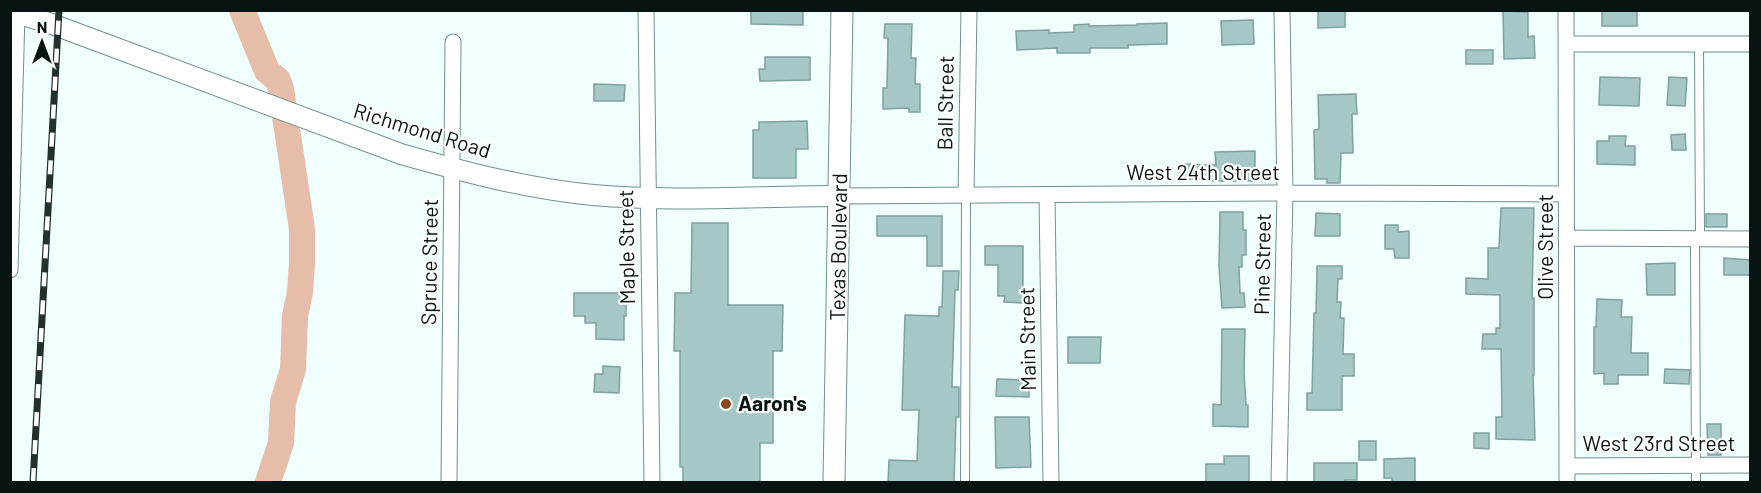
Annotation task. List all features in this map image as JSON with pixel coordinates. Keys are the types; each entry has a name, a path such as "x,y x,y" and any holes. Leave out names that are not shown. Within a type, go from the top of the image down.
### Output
{"main road":[{"name":"Texas Boulevard","path":"834,483 842,10"}],"street":[{"name":"Maple Street","path":"646,10 652,483"},
{"name":"Ball Street","path":"966,196 969,10"},
{"name":"Pine Street","path":"1279,483 1285,193 1282,10"},
{"name":"Olive Street","path":"1566,10 1567,483"},
{"name":"Richmond Road","path":"14,12 401,154 452,168 549,189 592,195 647,198 840,196"},
{"path":"10,270 14,12"},
{"name":"Spruce Street","path":"449,483 453,42"},
{"path":"1566,44 1750,44"},
{"name":"West 24th Street","path":"840,196 1566,194"},
{"name":"Main Street","path":"1047,195 1051,483"},
{"path":"1566,238 1750,239"},
{"name":"West 23rd Street","path":"1567,466 1750,465"}],"lane":[{"path":"1696,483 1699,44"},
{"path":"965,483 966,196"}],"building":[{"path":"751,10 803,10 803,25 751,24"},
{"path":"1318,10 1345,10 1345,27 1318,28"},
{"path":"1602,10 1637,10 1637,26 1602,26"},
{"path":"1503,11 1528,12 1528,37 1534,36 1535,58 1504,59"},
{"path":"1253,20 1254,44 1222,45 1221,21"},
{"path":"1167,23 1167,44 1128,45 1128,48 1090,48 1090,53 1057,53 1057,48 1017,50 1016,31 1074,32 1074,25"},
{"path":"885,24 912,24 911,58 916,58 915,84 920,84 920,112 909,112 909,108 883,109 883,88 887,88 888,38 884,38"},
{"path":"1466,50 1493,50 1493,64 1466,64"},
{"path":"765,57 810,57 810,80 760,81 759,69 765,69"},
{"path":"1600,77 1640,78 1639,106 1599,105"},
{"path":"1669,77 1687,78 1685,106 1667,105"},
{"path":"594,84 625,85 624,101 594,101"},
{"path":"1356,94 1357,114 1352,114 1353,153 1341,153 1340,183 1327,183 1327,179 1315,179 1314,130 1319,129 1318,95"},
{"path":"807,121 808,149 796,149 796,178 753,178 753,130 759,130 759,122"},
{"path":"1685,134 1686,150 1672,150 1671,135"},
{"path":"1609,136 1626,136 1625,146 1635,146 1635,165 1597,164 1597,141 1609,141"},
{"path":"1255,151 1255,181 1179,179 1180,164 1216,165 1215,152"},
{"path":"1501,208 1534,208 1532,298 1534,298 1535,440 1496,439 1496,417 1502,417 1501,349 1482,349 1483,334 1496,334 1496,328 1500,328 1500,295 1466,294 1466,278 1488,279 1488,248 1499,248"},
{"path":"1220,212 1243,212 1246,255 1242,255 1242,267 1239,267 1240,293 1244,293 1245,307 1222,308 1219,266"},
{"path":"1316,213 1340,214 1340,236 1315,236"},
{"path":"1706,214 1727,214 1727,227 1706,227"},
{"path":"877,216 942,216 942,266 927,266 927,236 877,236"},
{"path":"692,223 728,223 728,305 783,305 782,351 773,351 773,443 760,443 760,483 683,483 683,467 680,467 680,351 674,351 675,293 691,293"},
{"path":"1385,225 1398,225 1398,232 1409,231 1409,258 1395,258 1394,249 1385,249"},
{"path":"985,246 1023,246 1023,303 1004,302 1005,296 998,296 998,265 985,265"},
{"path":"1724,258 1750,260 1750,275 1724,275"},
{"path":"1675,263 1675,295 1647,295 1646,264"},
{"path":"1317,266 1342,266 1342,279 1338,279 1337,302 1341,302 1340,318 1344,318 1343,354 1354,354 1354,376 1342,376 1342,410 1307,410 1307,393 1312,393"},
{"path":"943,271 959,271 958,290 955,290 952,387 959,387 954,483 888,483 889,460 917,461 919,410 902,410 905,315 939,316 939,307 942,307"},
{"path":"574,293 626,293 624,340 596,339 596,323 585,323 585,316 574,316"},
{"path":"1597,299 1622,300 1621,317 1632,317 1631,353 1648,353 1648,375 1618,375 1618,384 1604,384 1604,373 1594,374 1594,327 1596,327"},
{"path":"1222,329 1245,329 1244,373 1248,427 1213,426 1213,404 1221,405"},
{"path":"1068,337 1101,337 1100,363 1068,363"},
{"path":"603,366 620,367 619,393 594,392 595,374 603,374"},
{"path":"1665,369 1690,370 1689,384 1664,383"},
{"path":"997,379 1029,380 1029,397 996,396"},
{"path":"995,417 1029,417 1031,467 996,468"},
{"path":"1707,424 1721,424 1721,455 1708,455"},
{"path":"1474,433 1489,433 1489,449 1474,448"},
{"path":"1359,441 1376,441 1376,460 1359,460"},
{"path":"1224,456 1249,456 1249,483 1206,483 1206,464 1224,464"},
{"path":"1415,458 1415,482 1392,482 1392,478 1384,478 1384,459"},
{"path":"1314,463 1357,463 1357,480 1345,480 1345,483 1314,483"}],"waterway":[{"path":"242,10 267,71 278,80 281,89 302,229 302,263 300,292 295,316 293,369 283,402 281,443 268,482"}],"railway":[{"path":"33,482 59,10"}],"place":[{"name":"Aaron's","path":"726,404"}]}
